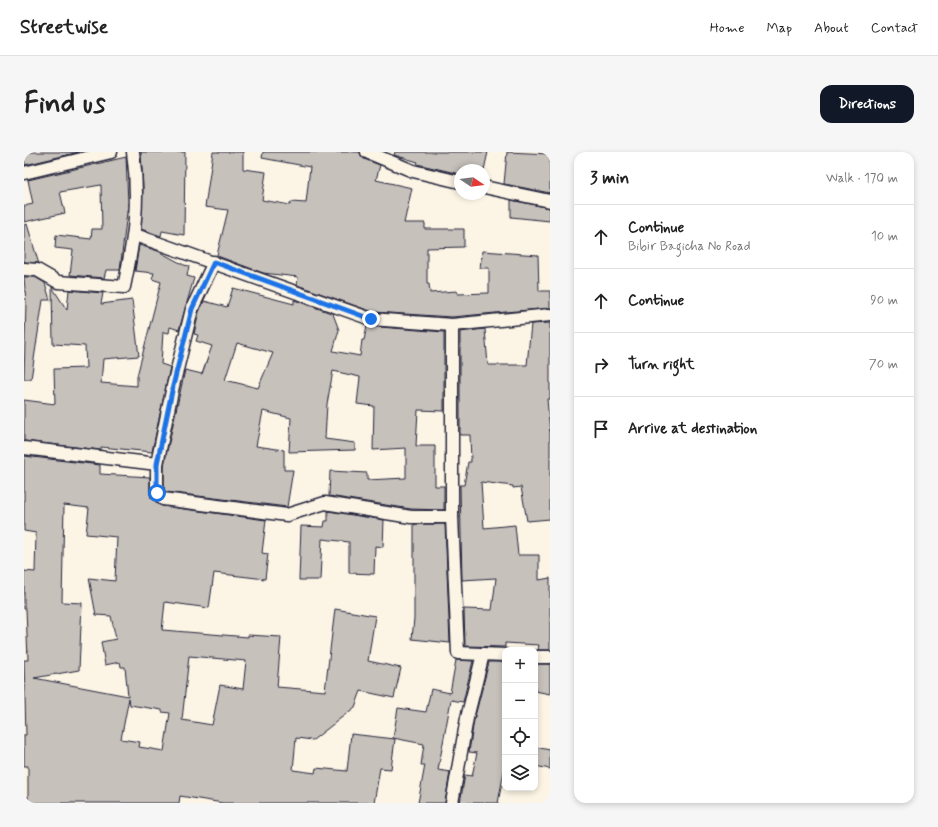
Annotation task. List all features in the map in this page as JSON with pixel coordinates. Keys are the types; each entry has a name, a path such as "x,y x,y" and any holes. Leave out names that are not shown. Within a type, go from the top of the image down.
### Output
{"street":[{"path":"24,173 111,152"},
{"path":"24,269 37,270 58,282 124,287 135,235 137,194 133,152"},
{"path":"367,152 413,171 454,181"},
{"path":"490,188 550,201"},
{"path":"135,235 371,319 452,326 550,315"},
{"path":"214,262 192,309 173,386 157,464 157,493 163,499 287,515 325,503 411,517 452,517"},
{"path":"452,326 452,517 458,653 502,655"},
{"path":"24,448 157,464"},
{"path":"452,803 467,718 483,654"},
{"path":"538,657 550,657"}],"building":[{"path":"24,152 79,152 25,165"},
{"path":"141,152 185,152 184,235 162,231 161,236 141,229 143,187"},
{"path":"213,152 243,152 243,169 266,172 262,200 290,205 291,202 306,203 310,167 262,158 263,152 360,152 364,159 380,165 376,180 412,188 404,223 425,223 425,229 464,229 464,247 427,248 427,284 429,284 430,293 457,291 458,294 489,293 489,268 480,268 482,251 538,255 539,291 550,291 550,308 452,317 373,312 297,285 298,277 263,273 220,257 217,255 228,210 205,207"},
{"path":"395,152 488,152 485,164 454,164 454,173 417,164 418,162 394,155"},
{"path":"507,152 550,154 550,193 504,184"},
{"path":"126,157 128,204 120,270 106,270 104,278 70,275 73,250 55,248 56,235 91,239 92,229 102,229 101,185 60,192 65,213 24,222 24,206 33,204 28,180"},
{"path":"511,200 550,208 550,221 511,217"},
{"path":"27,224 39,263 24,262 24,225"},
{"path":"139,245 158,251 184,265 189,266 187,276 194,278 179,330 170,327 169,333 163,332 161,364 170,367 152,452 101,447 101,450 24,441 24,400 55,404 54,369 86,368 85,346 53,344 52,287 67,310 69,290 103,293 101,304 132,300 139,356 103,359 101,383 137,386 137,376 161,282 152,279 154,273 135,271"},
{"path":"24,277 35,277 45,283 50,300 43,300 31,379 24,379 26,302"},
{"path":"233,288 294,304 294,300 334,314 339,330 333,351 360,356 362,340 364,340 367,326 444,332 444,411 418,410 416,446 435,446 435,486 444,486 444,510 411,509 329,496 330,471 367,473 367,480 406,478 406,448 373,450 374,406 357,404 360,377 333,371 327,404 325,439 355,443 355,450 289,452 291,418 263,411 256,446 284,450 284,470 293,470 287,507 166,492 164,490 164,465 185,370 202,374 212,346 196,341 198,335 194,334 199,312 204,301 227,307","holes":["237,343 273,353 258,388 225,380"]},
{"path":"550,323 550,399 547,399 550,433 550,519 527,521 521,487 513,488 513,486 481,482 484,528 515,525 518,555 539,555 539,580 550,578 550,650 538,650 539,645 505,643 505,647 465,646 464,609 492,610 496,578 462,580 460,485 464,485 468,462 471,462 470,435 460,435 460,332 485,329 488,365 527,365 531,324"},
{"path":"24,456 100,465 100,474 150,477 151,498 162,506 266,520 262,553 268,554 265,579 214,573 209,608 165,602 162,630 248,637 248,635 281,637 277,687 325,691 335,609 375,616 368,661 401,668 394,698 361,691 355,707 313,740 296,738 293,770 315,773 316,768 347,771 351,734 395,739 391,769 380,768 374,803 223,803 180,796 179,803 28,803 28,766 24,766 24,735 26,735 24,660 28,660 26,609 24,609 24,571 35,572 36,533 24,531","holes":["64,505 89,508 86,534 117,537 115,581 89,578 96,615 111,616 116,639 101,642 105,665 120,662 121,667 125,667 128,696 34,678 79,670 82,603 62,602","189,656 246,661 243,689 220,685 212,725 182,720","129,698 130,705 162,710 162,712 170,713 164,751 139,747 140,742 121,739"]},
{"path":"328,511 384,520 383,547 375,546 374,574 349,573 349,542 322,539 320,580 299,580 301,526 324,527 325,521 328,521"},
{"path":"414,524 445,524 450,643 412,639 414,618"},
{"path":"456,660 473,661 463,702 451,700 438,770 450,772 445,803 418,803 425,765 421,765 424,744 393,738 398,708 426,712 431,689 450,693"},
{"path":"489,662 502,662 502,782 498,803 460,803 465,775 472,776 477,753 469,752 474,720"},
{"path":"538,664 550,664 550,694 538,692"},
{"path":"538,748 550,750 550,769 538,767"}],"route":[{"path":"157,493 157,464 173,386 192,309 214,262 371,319"}]}
